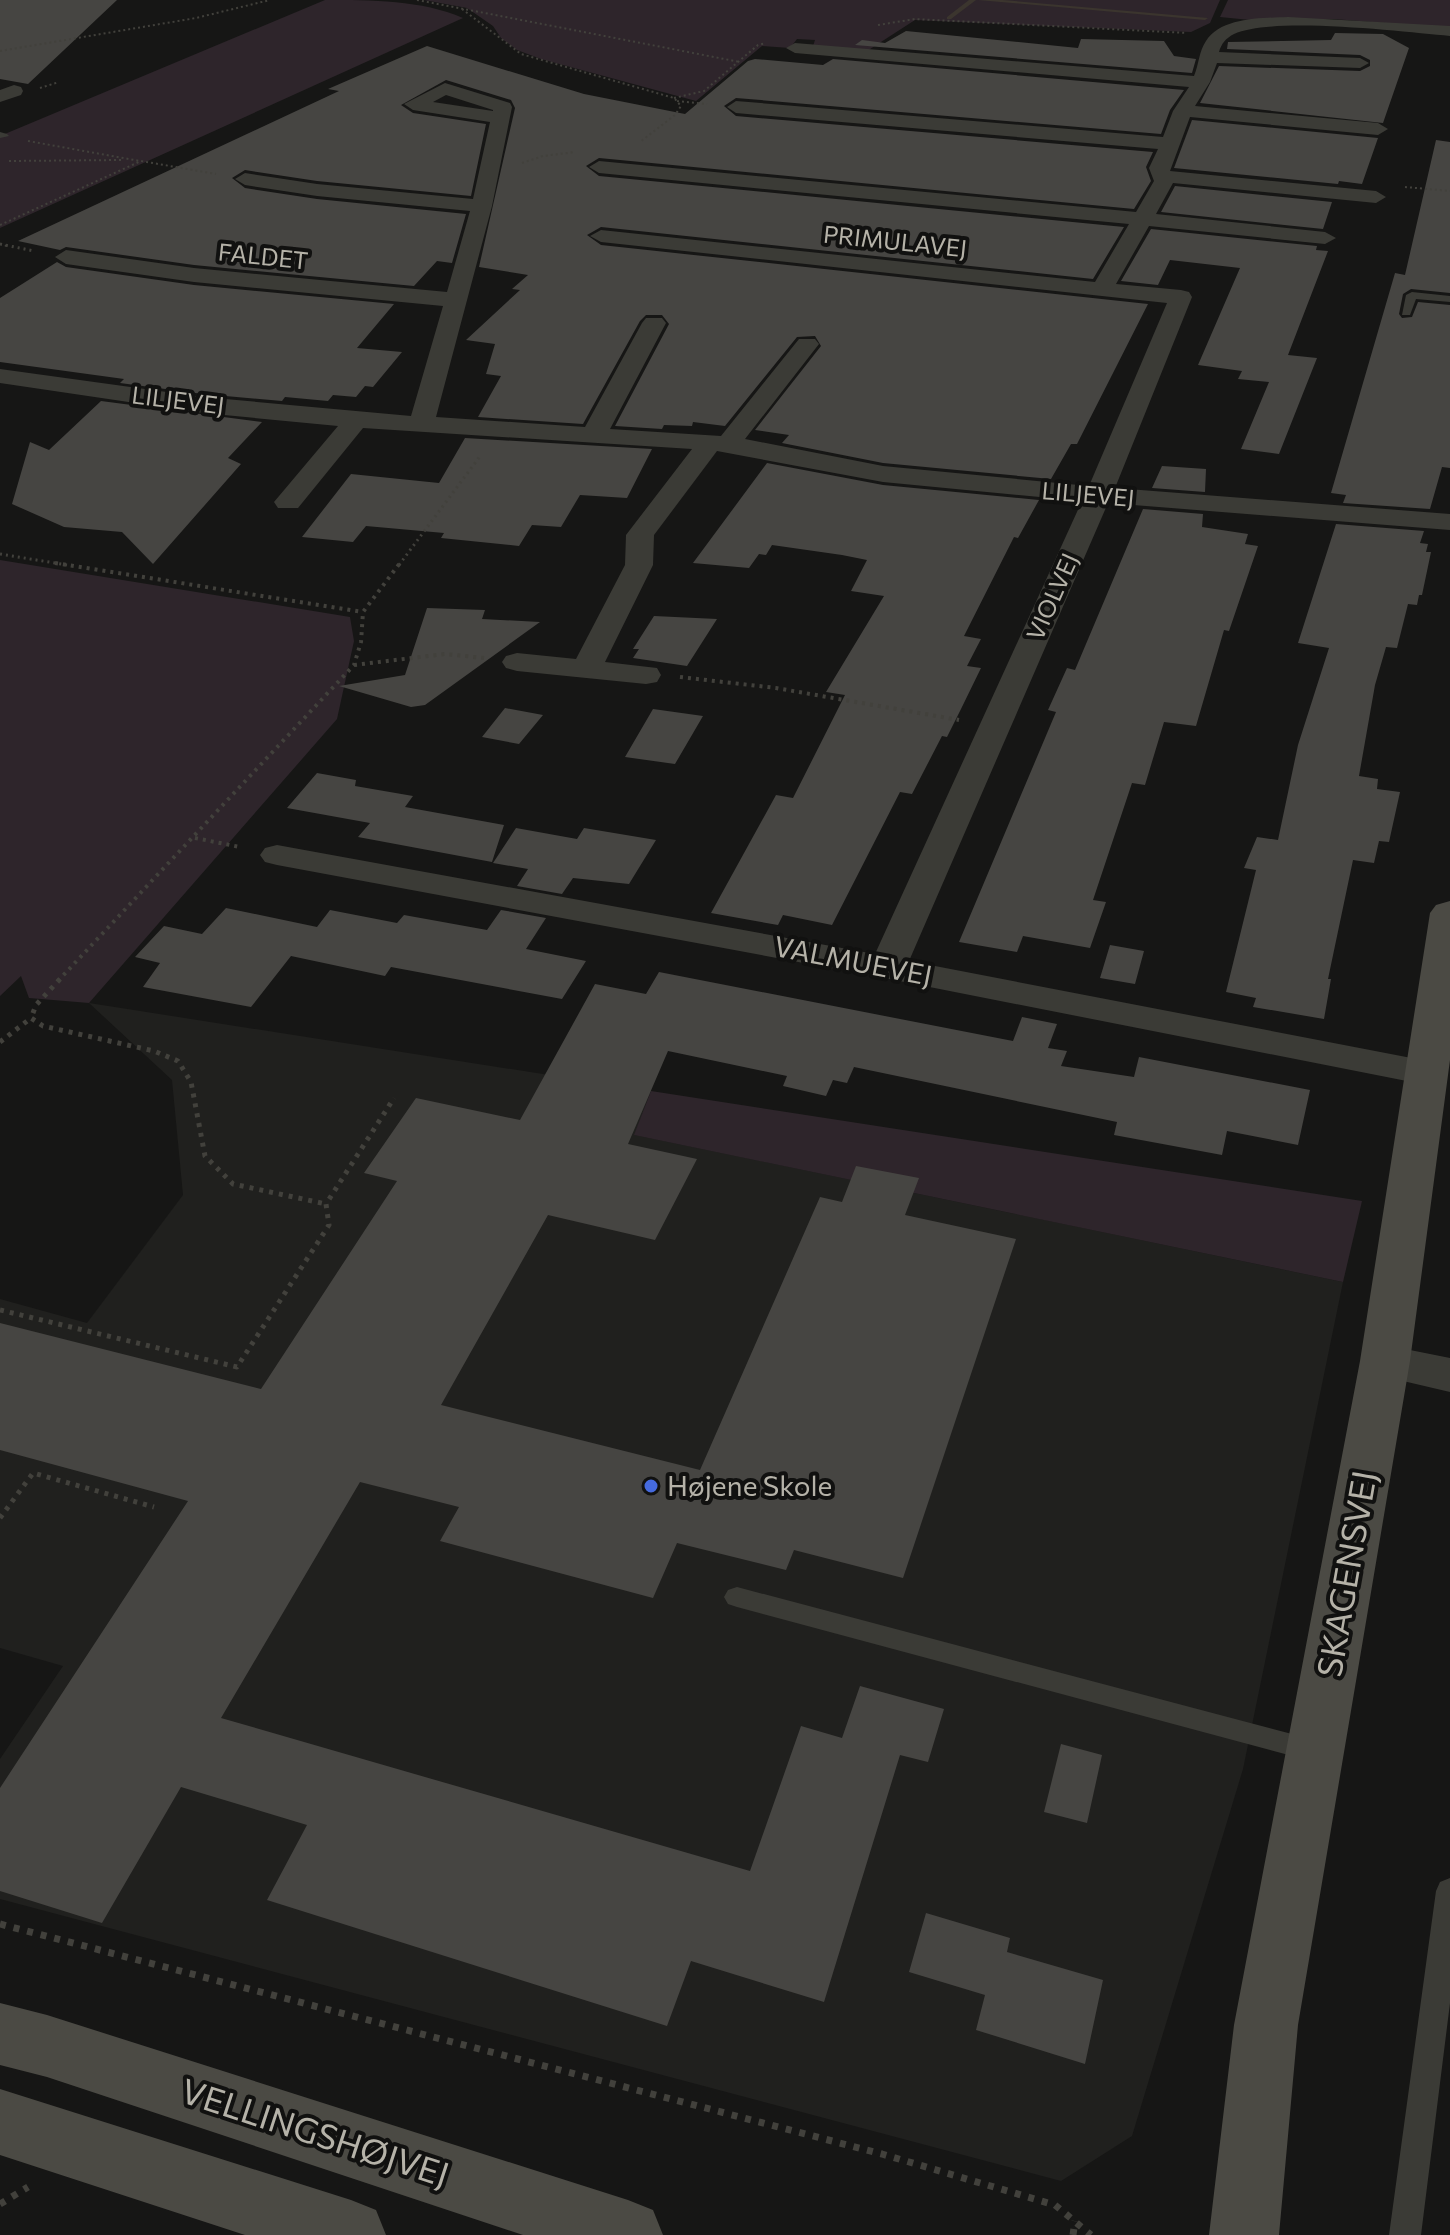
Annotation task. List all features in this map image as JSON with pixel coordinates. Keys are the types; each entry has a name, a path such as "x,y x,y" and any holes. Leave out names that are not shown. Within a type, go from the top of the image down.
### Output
{"street":[{"path":"1102,290 1164,181 1159,168 1172,144 1183,111 1201,82 1212,47 1235,28 1274,22 1334,22 1450,31"},
{"path":"1212,47 1360,63"},
{"path":"795,48 1201,82"},
{"path":"736,107 1172,144"},
{"path":"1183,111 1378,129"},
{"path":"421,425 482,206 500,118"},
{"name":"PRIMULAVEJ","path":"599,167 1325,238"},
{"path":"1162,176 1376,197"},
{"path":"245,179 317,190 482,206"},
{"name":"PRIMULAVEJ","path":"601,236 1102,290"},
{"name":"FALDET","path":"66,257 194,275 456,300"},
{"name":"VIOLVEJ","path":"888,967 1098,496 1181,297 1102,290"},
{"path":"593,436 654,323"},
{"path":"586,669 639,565 640,535 807,344"},
{"name":"LILJEVEJ","path":"0,376 203,405 356,420 719,444 883,474 1098,496 1450,522"},
{"path":"288,502 356,420"},
{"path":"517,662 646,675"},
{"name":"VALMUEVEJ","path":"277,855 888,967 1427,1073"},
{"name":"SKAGENSVEJ","path":"1244,2235 1266,2025 1385,1361 1450,913"},
{"path":"1385,1361 1450,1375"},
{"name":"VELLINGSHØJVEJ","path":"0,2034 47,2046 628,2235"},
{"path":"0,2122 351,2235"}],"lane":[{"path":"1406,313 1412,295 1450,299"},
{"path":"737,1597 1315,1751"},
{"path":"1405,2235 1450,1891"}],"path":[{"path":"0,51 196,18 270,0"},
{"path":"417,0 740,62 704,91 674,98 521,54 503,44 482,22 462,9"},
{"path":"877,25 915,19 1179,32 1212,47"},
{"path":"629,145 642,141 675,115 681,106 674,98"},
{"path":"2,136 245,179"},
{"path":"519,166 534,158 583,151"},
{"path":"0,161 133,160"},
{"path":"0,225 141,161"},
{"path":"0,1042 31,1018 36,1005 354,665 361,642 363,612 478,462 494,429"},
{"path":"0,554 363,612"},
{"path":"354,665 445,654 517,662"},
{"path":"646,675 776,688 995,726"},
{"path":"194,838 277,855"},
{"path":"31,1018 43,1026 154,1051 178,1061 191,1082 205,1156 233,1184 326,1204"},
{"path":"0,1310 237,1367 329,1225 326,1204 394,1098"},
{"path":"0,1518 33,1473 154,1507"},
{"path":"0,1924 882,2154 1055,2205 1091,2235"},
{"path":"0,2204 20,2194 34,2181"},
{"path":"1073,2235 1075,2221"}],"shaded area":[{"path":"325,0 413,4 463,18 0,228 0,136"},
{"path":"424,0 1220,0 1210,23 1191,32 915,20 867,51 813,46 815,40 797,39 790,48 762,46 696,101 541,59 517,50 501,38 493,26 467,8"},
{"path":"1228,0 1450,0 1450,28 1333,19 1260,21 1220,17"},
{"path":"0,560 350,617 354,641 337,719 89,1003 29,998 21,976 0,996"},
{"name":"Højene Skole","path":"89,1003 651,1091 635,1135 1343,1282 1243,1769 1132,2136 1061,2181 0,1899 0,1759 63,1666 0,1648 0,1299 87,1323 183,1195 172,1080"},
{"path":"651,1091 1362,1201 1343,1282 634,1135"}],"building":[{"path":"0,0 117,0 28,84 0,79"},
{"path":"906,31 1078,48 1081,39 1164,41 1174,56 1196,59 1192,73 855,45 862,40 885,43"},
{"path":"1335,33 1383,34 1409,48 1383,123 1200,103 1219,66 1360,71 1370,66 1370,60 1360,55 1227,49 1228,42 1331,40"},
{"path":"427,46 584,94 685,114 748,61 755,59 823,65 833,59 1184,90 1170,110 1161,134 736,98 724,106 736,116 1153,152 1146,167 1151,181 1134,209 599,158 586,166 599,176 1124,227 1093,279 601,227 587,235 601,245 1148,304 1077,444 1071,444 1051,479 883,463 782,443 789,435 755,430 821,346 815,336 797,337 725,426 693,422 692,426 664,425 662,429 615,426 669,324 662,315 646,315 640,321 583,424 478,417 501,376 486,374 495,344 466,340 520,290 512,289 528,275 479,267 515,108 511,100 446,80 401,105 413,113 486,124 471,196 317,181 245,170 232,178 245,188 317,199 466,214 452,263 437,261 414,286 194,265 66,247 60,250 18,241 339,91 328,89"},
{"path":"1192,120 1378,138 1362,184 1174,168"},
{"path":"1436,140 1450,142 1450,293 1411,289 1403,294 1399,314 1402,318 1412,317 1418,302 1450,305 1450,468 1442,467 1430,509 1343,503 1346,495 1331,493 1395,273 1405,275"},
{"path":"1175,186 1332,202 1323,229 1161,212"},
{"path":"1151,229 1317,246 1316,250 1328,251 1288,355 1317,358 1279,454 1241,449 1269,382 1238,379 1242,371 1198,365 1240,268 1170,260 1158,285 1121,281"},
{"path":"57,262 66,267 194,285 394,304 357,348 402,352 373,387 365,386 356,397 333,395 328,401 285,397 282,401 203,394 120,383 124,379 0,362 0,298"},
{"path":"101,401 262,422 228,458 241,464 153,564 122,532 64,527 12,504 30,442 49,450"},
{"path":"465,438 652,449 627,498 580,495 561,527 532,525 519,546 441,538 444,533 366,526 353,542 302,537 351,474 439,483"},
{"path":"767,463 883,485 1039,500 1018,538 1014,537 964,636 981,639 967,666 981,668 947,737 942,736 912,794 900,792 832,925 783,915 778,925 711,913 776,795 793,798 845,695 826,692 884,596 851,591 867,560 842,555 772,545 766,555 759,554 749,568 693,563"},
{"path":"1162,466 1206,469 1205,492 1152,488"},
{"path":"1143,509 1203,514 1202,527 1248,534 1245,544 1258,546 1229,631 1224,630 1196,726 1164,722 1145,785 1132,783 1093,900 1106,902 1090,948 1023,936 1017,952 959,942 1056,712 1048,710 1067,668 1075,670"},
{"path":"1336,524 1424,531 1420,543 1428,544 1426,552 1431,552 1422,595 1419,595 1417,605 1408,604 1397,648 1386,647 1375,685 1359,776 1378,779 1377,789 1400,792 1389,842 1379,841 1374,863 1353,860 1328,979 1331,979 1324,1019 1253,1007 1256,998 1226,992 1256,870 1244,868 1257,837 1278,840 1298,745 1329,648 1298,643"},
{"path":"427,608 485,610 482,619 540,622 425,705 411,707 339,686 405,675"},
{"path":"654,616 717,619 687,666 633,658 639,649 633,649"},
{"path":"505,708 543,715 519,744 482,737"},
{"path":"653,709 703,716 675,764 625,757"},
{"path":"317,773 356,780 355,786 413,796 405,807 504,825 492,862 358,837 370,823 287,808"},
{"path":"516,828 577,839 584,828 656,840 629,884 573,878 562,894 517,886 528,869 493,863"},
{"path":"226,908 317,927 330,910 397,923 404,915 487,930 501,910 546,918 526,949 586,961 562,999 391,967 385,976 291,956 251,1007 143,987 160,963 135,957 164,926 202,934"},
{"path":"1110,945 1144,951 1135,984 1100,978"},
{"path":"659,972 1013,1041 1022,1017 1057,1024 1048,1048 1067,1051 1061,1066 1134,1077 1139,1057 1310,1090 1298,1145 1227,1131 1222,1155 1114,1135 1117,1122 854,1067 847,1083 833,1080 826,1096 783,1086 787,1076 668,1051 628,1144 697,1159 655,1240 548,1215 441,1405 700,1470 820,1197 842,1202 856,1166 919,1178 905,1215 1016,1239 903,1578 794,1550 786,1570 677,1543 653,1598 440,1541 459,1507 360,1482 221,1718 750,1871 801,1726 842,1738 860,1686 944,1709 928,1762 900,1755 824,2002 691,1961 667,2026 267,1900 307,1825 181,1787 102,1923 0,1891 0,1788 188,1501 0,1450 0,1323 261,1389 397,1181 364,1173 416,1098 520,1120 595,984 646,994"},
{"path":"1061,1744 1102,1755 1087,1823 1044,1812"},
{"path":"926,1913 1010,1938 1007,1952 1103,1980 1085,2064 976,2030 985,1995 909,1972"}],"waterway":[{"path":"949,18 973,0"},
{"path":"981,0 1205,18"}],"place":[{"name":"Højene Skole","path":"651,1486"}]}
